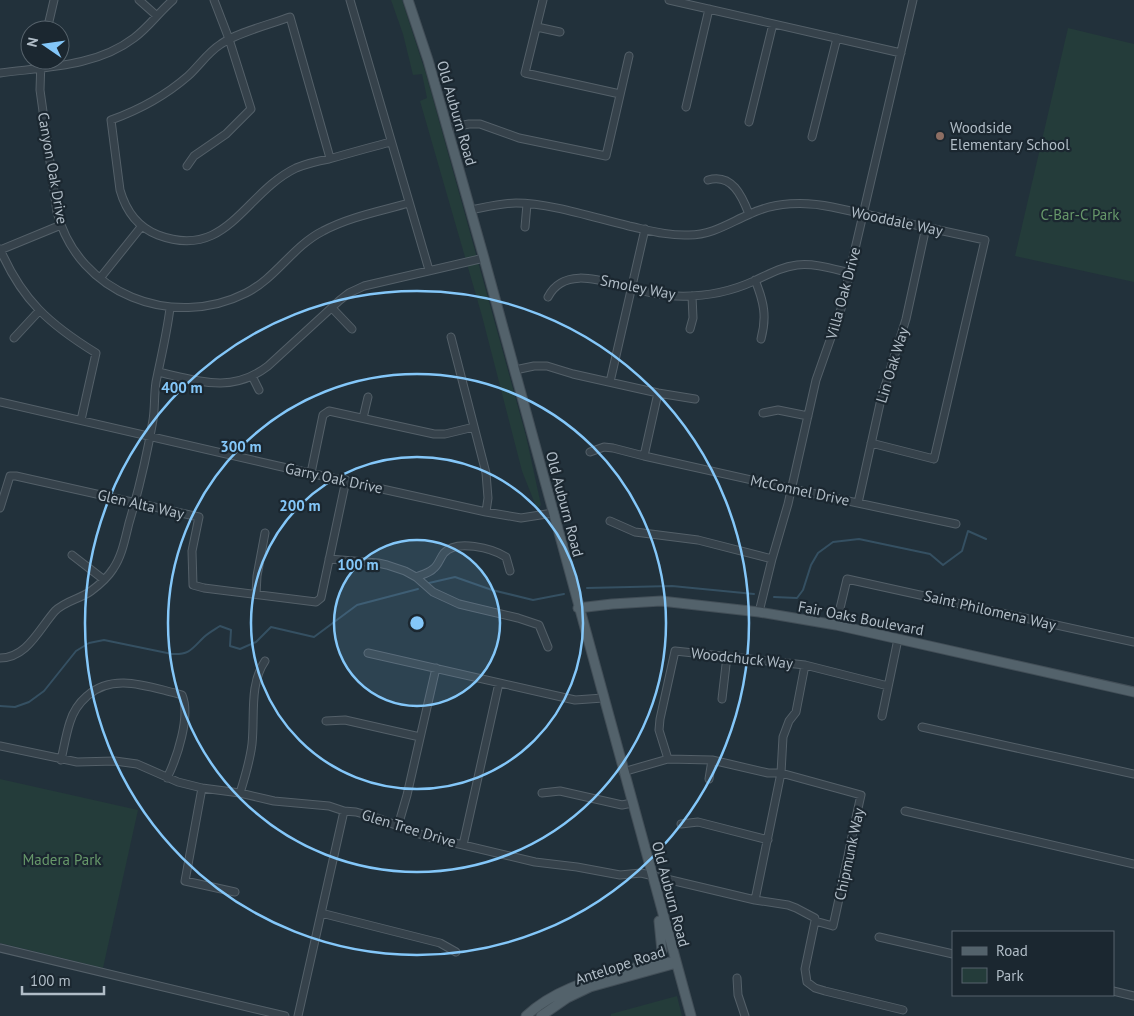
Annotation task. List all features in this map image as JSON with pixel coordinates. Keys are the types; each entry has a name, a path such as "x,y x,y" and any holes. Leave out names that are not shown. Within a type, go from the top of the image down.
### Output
{"main road":[{"name":"Old Auburn Road","path":"408,0 428,60 471,210 578,608 691,1016"},
{"name":"Fair Oaks Boulevard","path":"578,608 661,601 759,612 836,625 1134,692"},
{"path":"654,962 661,955 662,951 659,923 660,907"},
{"name":"Antelope Road","path":"526,1016 548,999 568,988 593,979 654,962 676,962"},
{"name":"Antelope Road","path":"540,1016 567,998 590,988 664,968 676,962"}],"street":[{"path":"49,20 54,0"},
{"path":"139,0 157,16"},
{"path":"70,63 81,62 107,54 138,35 172,0"},
{"path":"187,166 194,156 235,126 251,109 229,39 214,0"},
{"path":"350,0 429,270"},
{"path":"543,0 525,73 620,94"},
{"path":"669,0 901,54"},
{"name":"Villa Oak Drive","path":"759,612 792,489 818,374 839,316 850,273 913,0"},
{"path":"686,107 709,9"},
{"path":"330,158 290,17 229,39 214,50 188,76 164,94 138,109 111,120 123,199 131,215 141,227 163,237 178,241 194,241 210,237 224,228 285,174 304,165 392,142"},
{"path":"749,122 773,24"},
{"path":"537,27 560,32"},
{"path":"812,137 836,38"},
{"path":"447,128 480,124 519,138 606,156 629,56"},
{"path":"0,73 20,68"},
{"name":"Canyon Oak Drive","path":"40,70 40,90 57,212 61,226 86,265 123,293 135,298 170,308 204,307 235,298 264,281 300,246 321,232 344,222 410,203"},
{"path":"708,180 723,180 734,186 740,193 749,214"},
{"name":"Wooddale Way","path":"471,210 500,204 527,204 675,235 701,234 722,228 749,214 779,206 802,203 863,213 985,240 934,459 871,443"},
{"path":"525,226 527,204"},
{"path":"61,226 0,250 19,286 39,311 60,330 96,353 81,420"},
{"path":"101,278 141,227"},
{"name":"Lin Oak Way","path":"858,502 884,386 896,356 906,319 926,227"},
{"path":"610,382 644,229"},
{"path":"158,372 215,384 235,382 252,376 272,363 349,293 359,288 484,258"},
{"name":"Smoley Way","path":"548,297 559,284 567,280 582,278 596,279 631,289 665,295 692,296 720,293 778,269 802,265 814,265 850,273"},
{"path":"755,280 765,310 765,321 761,339"},
{"path":"690,329 693,318 692,296"},
{"path":"0,658 18,654 63,604 90,591 112,571 119,558 135,503 154,418 158,372 166,338 170,308"},
{"path":"332,308 352,330"},
{"path":"14,338 39,311"},
{"path":"451,337 488,483 486,512"},
{"path":"515,370 547,366 658,393 695,399"},
{"path":"252,376 259,390"},
{"path":"644,456 658,393"},
{"path":"363,418 368,397"},
{"name":"Garry Oak Drive","path":"0,402 486,512 521,518 553,512"},
{"path":"763,413 778,410 808,416"},
{"path":"311,473 323,415 329,411 434,434 445,434 474,428"},
{"name":"McConnel Drive","path":"590,452 608,447 956,524"},
{"name":"Glen Alta Way","path":"0,508 10,476 16,476 199,517 192,551 194,585 204,588 316,602 321,598 329,559"},
{"path":"346,480 329,559 378,563 405,571 416,577 433,592 459,604 539,625 548,647"},
{"path":"610,521 635,532 698,540 772,559"},
{"path":"256,594 256,576 265,533"},
{"path":"416,577 434,569 444,553 452,547 464,545 499,552 506,556 510,571"},
{"path":"72,555 104,579"},
{"name":"Saint Philomena Way","path":"836,625 846,578 1134,642"},
{"path":"882,716 898,639"},
{"name":"Woodchuck Way","path":"668,759 659,730 675,651 805,665 888,686"},
{"path":"368,653 575,700 603,698"},
{"path":"722,699 727,656"},
{"path":"240,793 251,749 255,691 265,661"},
{"path":"755,900 781,773 784,737 788,722 796,712 805,665"},
{"path":"398,826 436,668"},
{"path":"462,845 499,682"},
{"path":"62,760 70,720 77,707 92,692 100,688 117,683 127,683 182,695 184,700 184,726 177,756 167,778"},
{"path":"326,721 345,720 420,737"},
{"path":"922,727 1134,774"},
{"name":"Glen Tree Drive","path":"0,746 62,760 90,763 126,761 142,766 167,778 202,788 240,793 274,801 329,806 344,811 356,812 425,836 552,865 577,867 620,875 641,873 796,908 815,918 815,921"},
{"name":"Chipmunk Way","path":"623,772 668,759 712,760 768,773 781,773 861,795 833,926 815,921"},
{"path":"709,779 712,760"},
{"path":"202,788 185,881 235,892"},
{"path":"542,793 560,791 622,805 632,803"},
{"path":"298,1016 344,811"},
{"path":"905,811 1134,864"},
{"path":"681,824 698,822 768,840"},
{"path":"321,913 440,943 456,952"},
{"path":"815,921 805,969 807,982 815,988 903,1010"},
{"path":"879,937 952,954"},
{"path":"0,948 285,1016"},
{"path":"737,978 738,995 745,1016"},
{"path":"1114,991 1134,996"}],"green space":[{"path":"391,0 402,0 426,74 526,436 541,505 537,509 522,471 482,316 420,101 427,98 422,74 413,75 403,34"},
{"name":"C-Bar-C Park","path":"1068,28 1134,44 1134,282 1015,256"},
{"name":"Madera Park","path":"0,779 138,810 103,968 0,943"},
{"path":"677,996 682,1016 611,1016 611,1014"}],"waterway":[{"path":"774,597 797,598 803,590 811,565 818,553 833,542 859,539 930,554 943,565 962,551 968,531 986,539"},
{"path":"429,583 455,577 492,590 533,600 564,594"},
{"path":"587,588 672,586 754,594"},
{"path":"0,706 15,707 29,702 44,691 76,651 89,643 104,640 172,654 182,653 193,648 220,626 231,630 230,646 240,649 256,642 271,627 314,637 357,605 418,589"}],"place":[{"name":"Woodside Elementary School","path":"940,136"}]}
